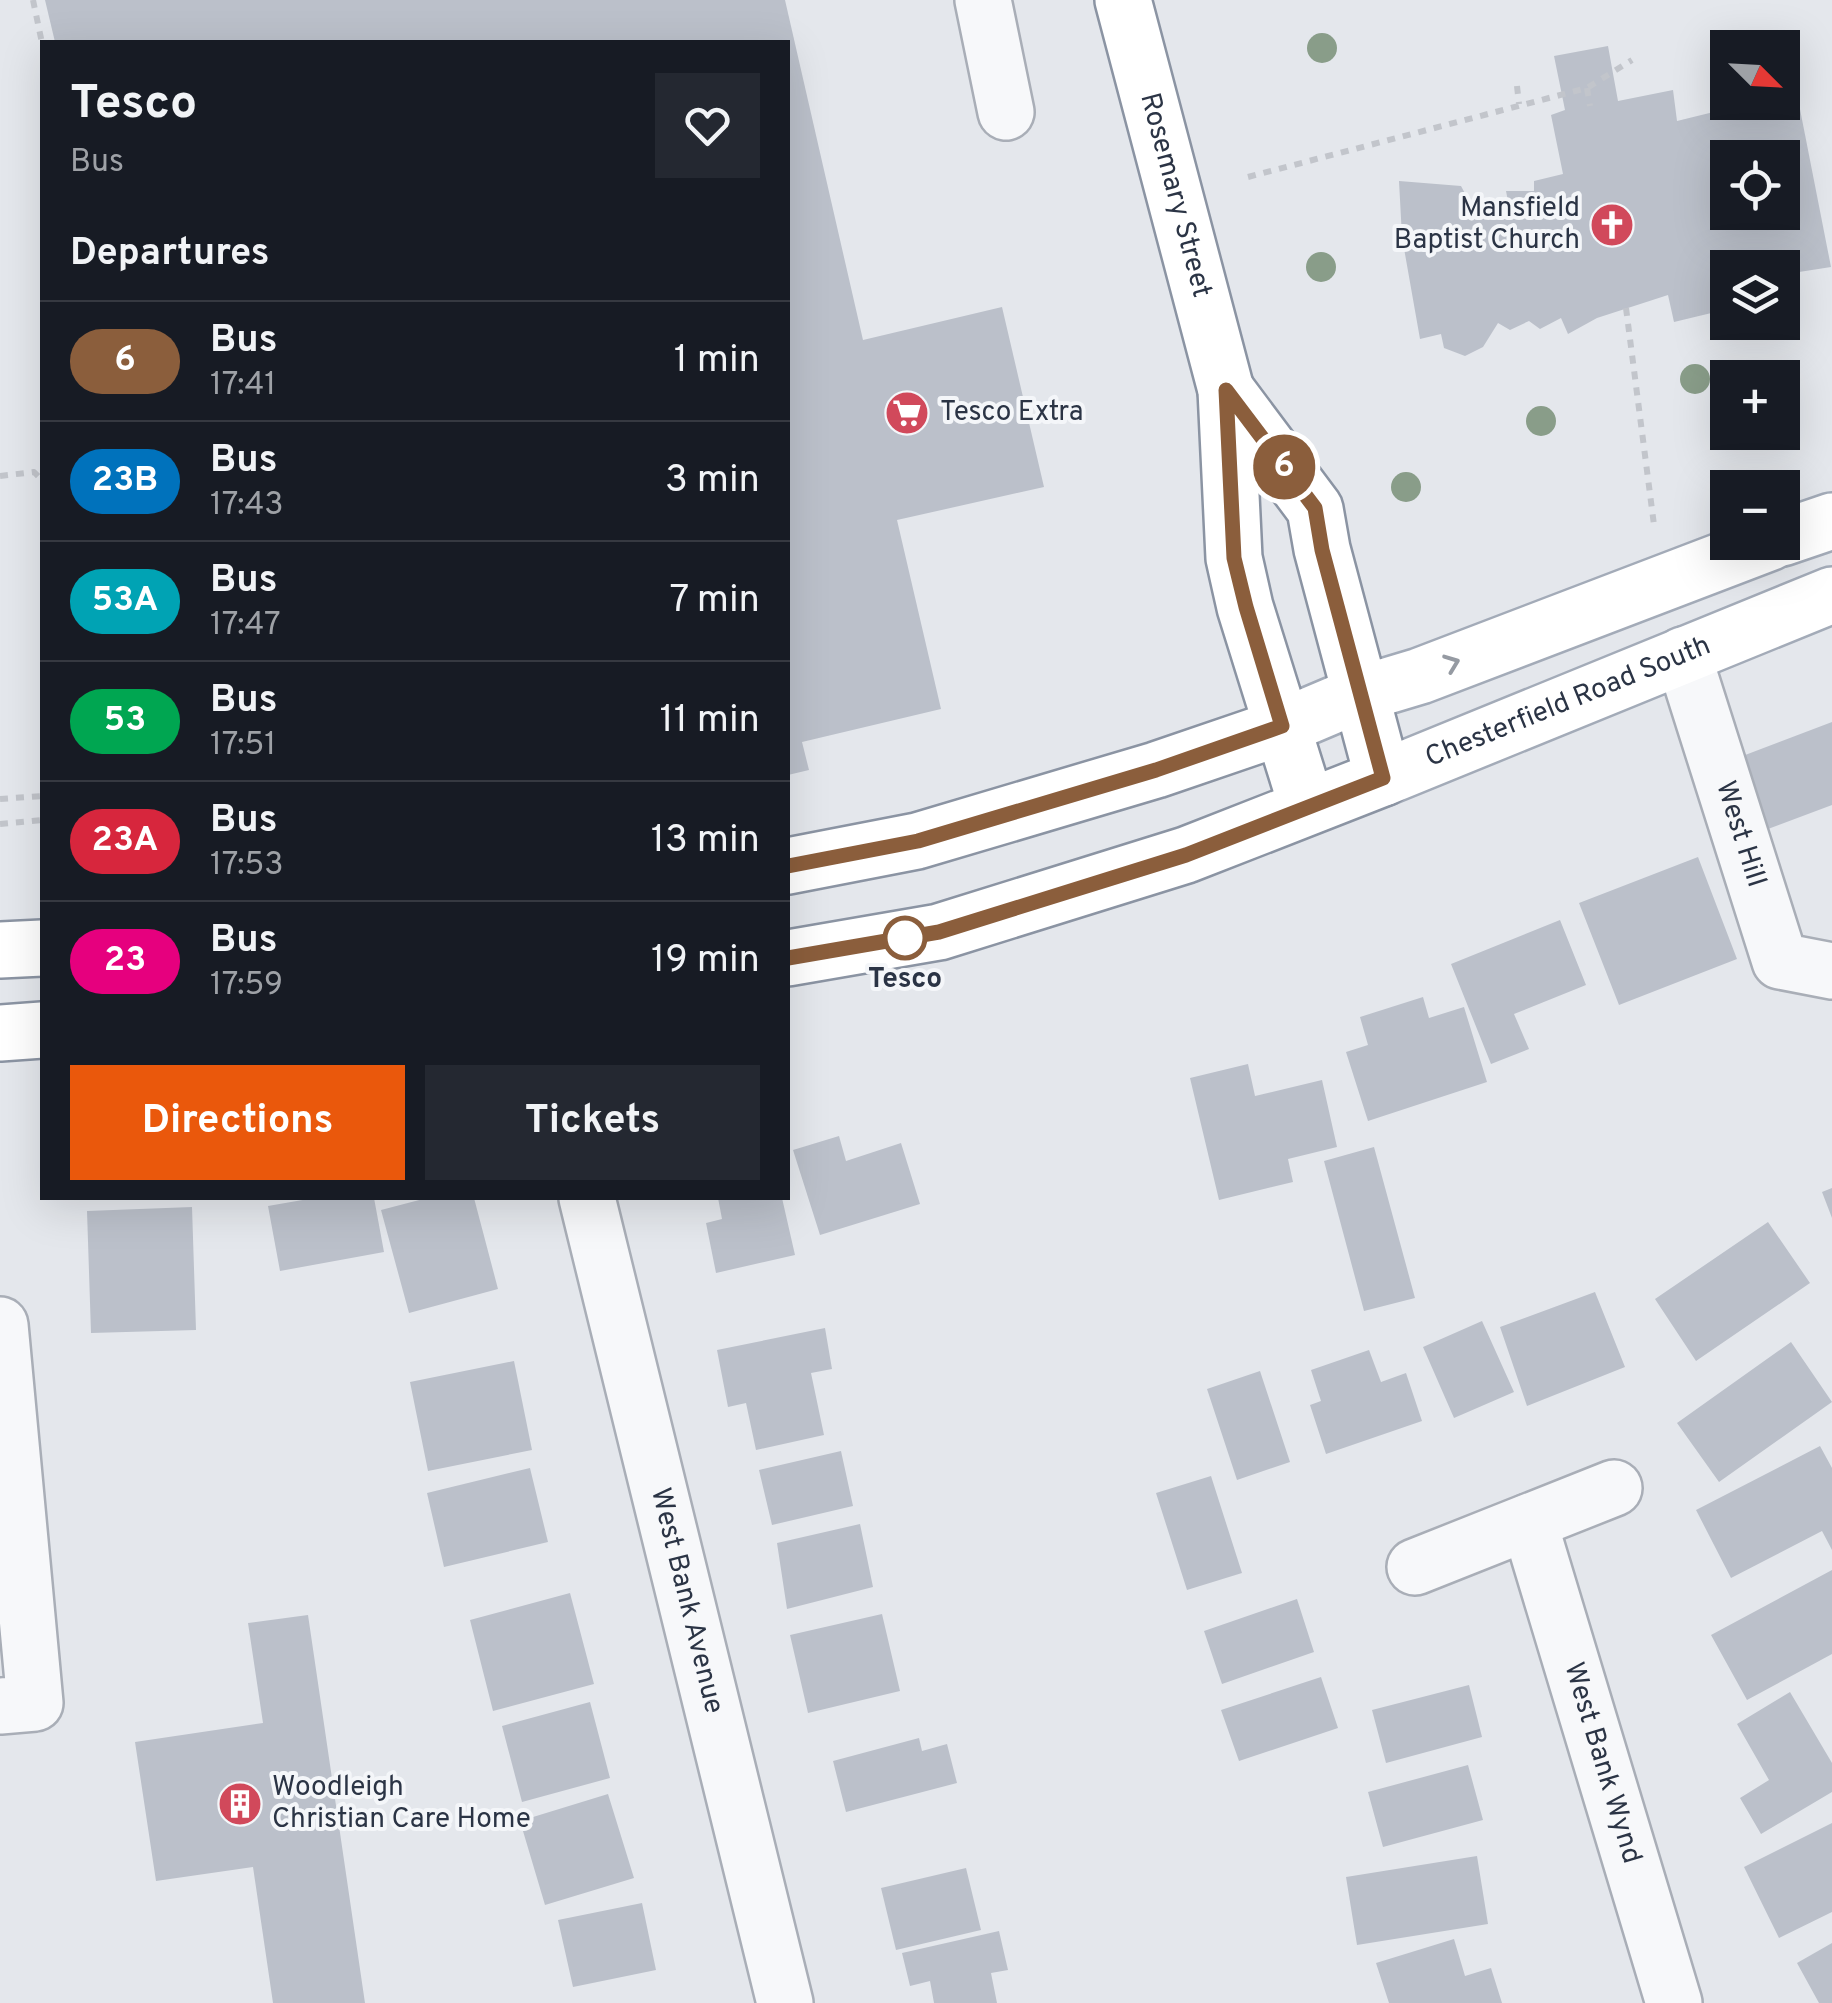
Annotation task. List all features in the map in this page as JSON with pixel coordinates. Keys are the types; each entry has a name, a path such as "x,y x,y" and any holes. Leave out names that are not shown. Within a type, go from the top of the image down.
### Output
{"main road":[{"name":"Rosemary Street","path":"1124,0 1226,390 1234,558 1307,806"},
{"name":"Rosemary Street","path":"1226,390 1315,508 1322,550 1383,778"},
{"path":"1800,532 1832,521"},
{"path":"790,866 918,841 1156,770 1360,694 1420,676 1724,560"},
{"name":"Chesterfield Road South","path":"790,958 939,932 1186,855 1832,595"},
{"path":"0,950 40,948"},
{"path":"0,1033 40,1030"}],"street":[{"path":"983,0 1006,112"},
{"name":"West Hill","path":"1683,655 1780,962 1832,972"},
{"name":"West Bank Avenue","path":"587,1200 785,2003"},
{"path":"0,1324 35,1702 0,1706"},
{"path":"1415,1567 1614,1488"},
{"name":"West Bank Wynd","path":"1529,1522 1674,2003"}],"path":[{"path":"33,0 41,40"},
{"path":"1248,176 1587,88 1632,60"},
{"path":"1517,86 1519,104"},
{"path":"1587,88 1590,106"},
{"path":"1626,308 1655,534"},
{"path":"0,476 34,472 40,478"},
{"path":"0,799 40,796"},
{"path":"0,824 40,820"}],"building":[{"name":"Tesco Extra","path":"45,0 785,0 863,340 1002,307 1044,487 897,520 941,709 802,742 809,770 790,775 790,40 55,40"},
{"name":"Mansfield Baptist Church","path":"1608,46 1618,101 1673,90 1677,121 1710,113 1710,120 1800,120 1800,109 1831,267 1800,272 1800,250 1710,250 1710,313 1674,322 1668,295 1597,318 1568,334 1561,318 1540,329 1529,321 1510,330 1498,323 1483,347 1465,356 1444,348 1441,334 1420,339 1402,237 1399,181 1461,186 1475,212 1483,200 1508,201 1506,191 1534,191 1534,181 1563,174 1551,115 1565,110 1554,56"},
{"path":"1832,722 1832,805 1760,832 1732,760"},
{"path":"1698,857 1737,959 1619,1005 1579,903"},
{"path":"1560,920 1586,985 1514,1014 1529,1049 1491,1064 1451,964"},
{"path":"1423,997 1429,1018 1464,1007 1487,1082 1368,1121 1346,1052 1368,1045 1360,1017"},
{"path":"1248,1064 1255,1096 1322,1080 1337,1147 1288,1159 1293,1182 1219,1200 1190,1078"},
{"path":"839,1136 846,1161 901,1143 920,1204 820,1235 793,1150"},
{"path":"1374,1147 1415,1298 1364,1311 1324,1161"},
{"path":"1832,1188 1832,1218 1822,1192"},
{"path":"302,1200 374,1200 384,1252 280,1271 268,1206"},
{"path":"419,1200 475,1200 498,1289 409,1313 381,1210"},
{"path":"718,1200 782,1200 795,1255 716,1273 706,1223 722,1219"},
{"path":"192,1207 196,1330 91,1333 87,1211"},
{"path":"1768,1222 1810,1283 1696,1361 1655,1299"},
{"path":"1595,1292 1625,1367 1527,1406 1500,1327"},
{"path":"1482,1321 1514,1392 1454,1418 1423,1347"},
{"path":"825,1328 832,1369 811,1373 824,1435 756,1450 746,1403 728,1407 717,1350"},
{"path":"1791,1342 1832,1402 1719,1482 1677,1423"},
{"path":"1369,1350 1381,1382 1406,1373 1422,1421 1326,1454 1310,1405 1321,1401 1311,1370"},
{"path":"514,1361 532,1450 428,1471 410,1382"},
{"path":"1260,1371 1290,1462 1237,1480 1207,1389"},
{"path":"1820,1446 1832,1468 1832,1550 1822,1531 1731,1578 1696,1510"},
{"path":"841,1451 853,1506 772,1525 759,1470"},
{"path":"530,1468 548,1542 444,1567 427,1493"},
{"path":"1211,1476 1242,1573 1187,1590 1156,1493"},
{"path":"860,1524 873,1587 787,1609 777,1543"},
{"path":"1832,1570 1832,1654 1747,1700 1711,1635"},
{"path":"570,1593 594,1684 493,1711 470,1620"},
{"path":"1297,1599 1314,1652 1222,1684 1204,1631"},
{"path":"882,1614 900,1691 808,1713 790,1635"},
{"name":"Woodleigh Christian Care Home","path":"308,1615 365,2003 273,2003 253,1867 156,1881 135,1742 263,1723 248,1623"},
{"path":"1321,1677 1338,1728 1239,1761 1221,1710"},
{"path":"1469,1685 1482,1737 1386,1763 1372,1710"},
{"path":"1790,1692 1832,1763 1832,1792 1761,1834 1740,1798 1769,1780 1737,1724"},
{"path":"590,1702 610,1778 522,1802 502,1726"},
{"path":"919,1738 922,1751 947,1744 957,1783 846,1812 833,1761"},
{"path":"1468,1765 1483,1820 1383,1847 1368,1792"},
{"path":"608,1794 634,1878 545,1905 520,1821"},
{"path":"1832,1823 1832,1912 1779,1938 1744,1867"},
{"path":"1477,1856 1488,1924 1357,1945 1346,1877"},
{"path":"966,1868 981,1930 896,1950 881,1888"},
{"path":"642,1903 656,1970 573,1987 558,1920"},
{"path":"999,1931 1008,1970 991,1973 997,2003 934,2003 930,1981 910,1986 902,1953"},
{"path":"1454,1939 1465,1976 1491,1968 1502,2003 1389,2003 1376,1963"},
{"path":"1832,1943 1832,2003 1819,2003 1797,1963"}],"bus line":[{"name":"6","path":"790,866 918,841 1156,770 1282,726 1234,558 1226,390 1315,508 1322,550 1383,778 1186,855 939,932 790,958"}],"place":[{"name":"Mansfield Baptist Church","path":"1612,225"},
{"name":"Tesco Extra","path":"907,413"},
{"name":"Tesco","path":"905,938"},
{"name":"Woodleigh Christian Care Home","path":"240,1804"}]}
